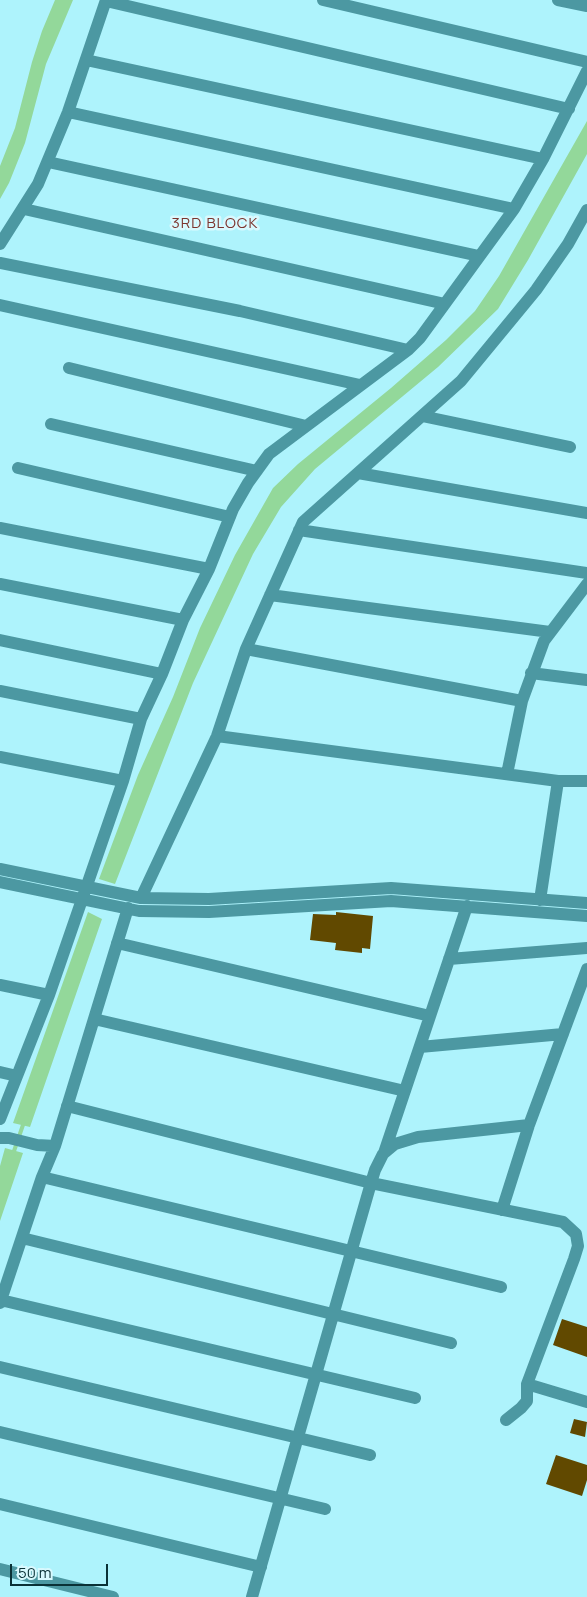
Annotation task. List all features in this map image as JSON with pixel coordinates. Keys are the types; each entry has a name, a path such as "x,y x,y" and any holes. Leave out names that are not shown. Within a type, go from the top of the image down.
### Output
{"street":[{"path":"323,0 587,62"},
{"path":"558,0 587,6"},
{"path":"0,244 24,209 48,162 68,112 106,1 569,109"},
{"path":"86,60 543,159"},
{"path":"0,1119 49,995 85,893 123,781 141,719 162,674 183,620 209,570 230,517 248,483 269,454 408,350 420,338 514,209 543,159 587,72"},
{"path":"68,112 514,209"},
{"path":"48,162 479,256"},
{"path":"24,209 445,304"},
{"path":"141,898 217,736 246,650 303,522 461,381 536,290 568,244 587,210"},
{"path":"0,263 240,311 408,350"},
{"path":"0,305 360,385"},
{"path":"69,368 306,426"},
{"path":"422,416 570,447"},
{"path":"51,424 257,471"},
{"path":"18,468 230,517"},
{"path":"358,473 587,513"},
{"path":"0,528 209,570"},
{"path":"299,530 587,573"},
{"path":"0,584 183,620"},
{"path":"507,774 522,701 544,641 587,584"},
{"path":"270,595 550,632"},
{"path":"0,640 162,674"},
{"path":"246,650 522,701"},
{"path":"531,674 587,680"},
{"path":"0,691 141,719"},
{"path":"217,736 558,781 587,781"},
{"path":"0,757 123,781"},
{"path":"540,900 558,781"},
{"path":"0,869 85,893 139,911 209,912 391,901 587,916"},
{"path":"0,882 141,898 209,899 391,888 587,903"},
{"path":"252,1597 375,1170 383,1154 405,1091 467,906"},
{"path":"128,908 55,1146 42,1177 1,1301 415,1398"},
{"path":"117,944 430,1016"},
{"path":"449,959 587,948"},
{"path":"502,1210 529,1125 587,969"},
{"path":"0,985 49,995"},
{"path":"94,1019 405,1091"},
{"path":"420,1047 563,1034"},
{"path":"0,1072 17,1076"},
{"path":"67,1106 371,1183 563,1222 576,1234 578,1246 527,1384 527,1401 506,1420"},
{"path":"383,1154 395,1144 418,1137 529,1125"},
{"path":"5,1138 36,1145 55,1146"},
{"path":"42,1177 501,1287"},
{"path":"22,1238 452,1343"},
{"path":"0,1366 370,1455"},
{"path":"527,1384 587,1402"},
{"path":"0,1432 325,1509"},
{"path":"0,1504 261,1567"},
{"path":"0,1569 113,1597"}],"shaded area":[{"path":"55,0 73,0 46,64 25,143 9,183 0,199 0,166 15,128 42,31"},
{"path":"587,121 587,154 528,260 498,309 438,367 315,469 281,507 253,554 193,683 115,884 99,879 138,775 173,697 200,628 235,555 273,488 298,464 446,340 475,311 499,276"},
{"path":"88,912 102,919 30,1127 13,1123"},
{"path":"5,1148 23,1153 0,1221 0,1166"}],"building":[{"path":"336,912 373,916 370,949 362,948 362,953 335,950 336,943 310,940 313,914 336,915"},
{"path":"562,1319 587,1327 587,1357 553,1345"},
{"path":"574,1419 587,1422 585,1437 570,1433"},
{"path":"556,1455 587,1465 587,1480 582,1496 546,1484"}],"waterway":[{"path":"13,1154 24,1122"}],"district":[{"name":"3RD BLOCK","path":"215,224"}]}
